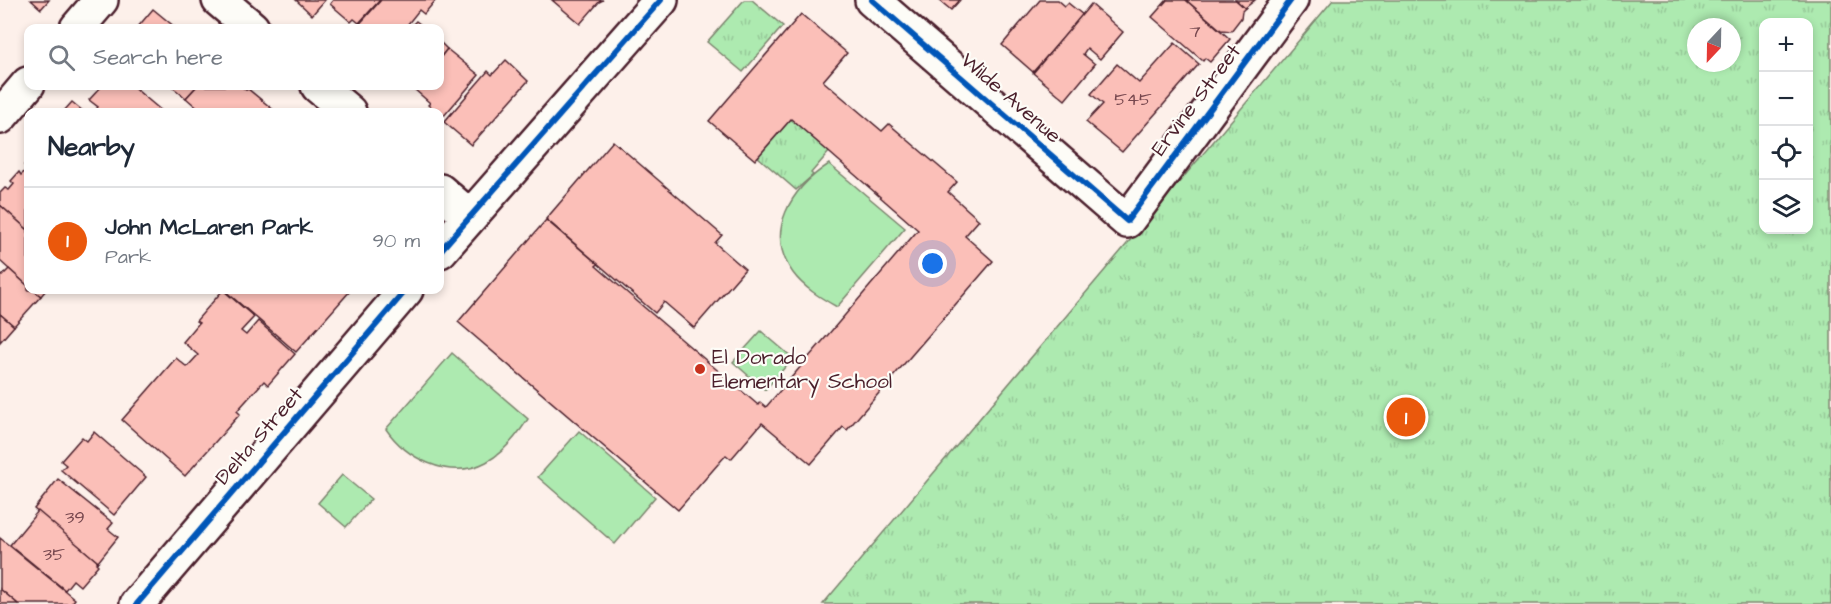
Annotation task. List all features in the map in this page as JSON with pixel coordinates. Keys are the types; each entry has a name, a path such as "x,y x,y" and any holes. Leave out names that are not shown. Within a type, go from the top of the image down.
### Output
{"street":[{"path":"80,24 101,0"},
{"path":"219,0 247,24"},
{"path":"444,246 661,0"},
{"name":"Wilde Avenue","path":"872,0 1127,221"},
{"name":"Ervine Street","path":"1127,221 1291,0"},
{"path":"0,117 24,89"},
{"path":"323,90 344,108"},
{"path":"444,194 469,216"},
{"name":"Delta Street","path":"137,604 403,294"},
{"path":"164,604 166,569"}],"green space":[{"path":"744,0 752,0 783,26 743,72 707,42"},
{"path":"1333,0 1831,0 1831,604 823,604"},
{"path":"791,119 829,152 811,173 813,175 796,190 758,157"},
{"path":"829,164 905,228 837,307 813,292 797,278 784,257 781,242 781,226 793,198 804,185"},
{"path":"761,331 793,358 765,390 733,362"},
{"path":"452,353 528,419 509,444 498,454 474,467 460,469 445,468 416,457 400,445 386,429"},
{"path":"579,431 655,497 615,544 538,477"},
{"path":"342,475 371,499 346,527 318,503"}],"building":[{"path":"31,0 49,0 41,9"},
{"path":"296,0 325,0 312,15"},
{"path":"333,0 380,0 359,23 354,19 351,22 330,4"},
{"path":"381,0 436,0 424,14 419,10 408,24 360,24"},
{"path":"552,0 603,0 580,24"},
{"path":"939,0 960,0 951,10"},
{"path":"1040,0 1058,0 1065,6 1068,3 1083,15 1033,72 1002,45"},
{"path":"1167,0 1186,0 1230,39 1210,62 1205,58 1203,61 1152,17"},
{"path":"1186,0 1236,0 1245,8 1231,31 1221,30"},
{"path":"1236,0 1255,0 1245,8"},
{"path":"1091,4 1123,32 1100,59 1087,48 1083,54 1095,64 1065,100 1033,73"},
{"path":"153,9 171,24 140,24"},
{"path":"801,14 847,53 823,81 882,131 889,124 957,182 948,192 979,220 965,236 993,261 847,430 843,427 811,464 762,423 731,459 726,455 678,510 458,322 546,220 758,405 760,402 766,407 918,230 791,119 755,160 709,121"},
{"path":"1175,43 1199,64 1122,152 1086,122 1103,104 1091,94 1117,64 1139,83"},
{"path":"447,49 479,75 444,116 444,108 432,108 428,105 430,103 415,90 444,90 444,53"},
{"path":"506,60 528,81 471,145 444,122 488,71 492,75"},
{"path":"98,90 137,90 158,108 97,108 89,100"},
{"path":"176,90 193,90 186,98"},
{"path":"193,90 249,90 271,108 197,108 186,98"},
{"path":"72,102 79,108 67,108"},
{"path":"613,141 722,235 715,243 745,269 694,328 664,302 655,313 546,219"},
{"path":"19,172 21,175 24,172 24,226 0,205 0,193 5,188 9,190 14,184 11,181"},
{"path":"0,205 24,226 24,282 0,261"},
{"path":"9,269 24,282 24,294 41,296 14,326 0,314 0,275 2,276"},
{"path":"220,294 228,294 254,317 241,331 246,335 258,321 295,354 268,385 264,381 237,411 240,414 185,476 122,420 176,358 187,367 198,355 183,342 199,323 196,321"},
{"path":"229,294 347,294 296,352"},
{"path":"0,314 14,326 0,342"},
{"path":"94,432 146,477 114,515 61,470 66,465 61,461 82,437 87,441"},
{"path":"58,479 113,523 108,529 118,537 98,562 34,509"},
{"path":"38,511 98,562 80,586 73,580 65,590 10,545"},
{"path":"0,538 75,599 71,604 18,604 0,589"},
{"path":"0,589 18,604 0,604"}],"cycle path":[{"path":"444,246 661,0"},
{"path":"872,0 1127,221 1291,0"},
{"path":"137,604 403,294"}],"place":[{"name":"El Dorado Elementary School","path":"700,369"},
{"name":"John McLaren Park","path":"1406,417"}]}
